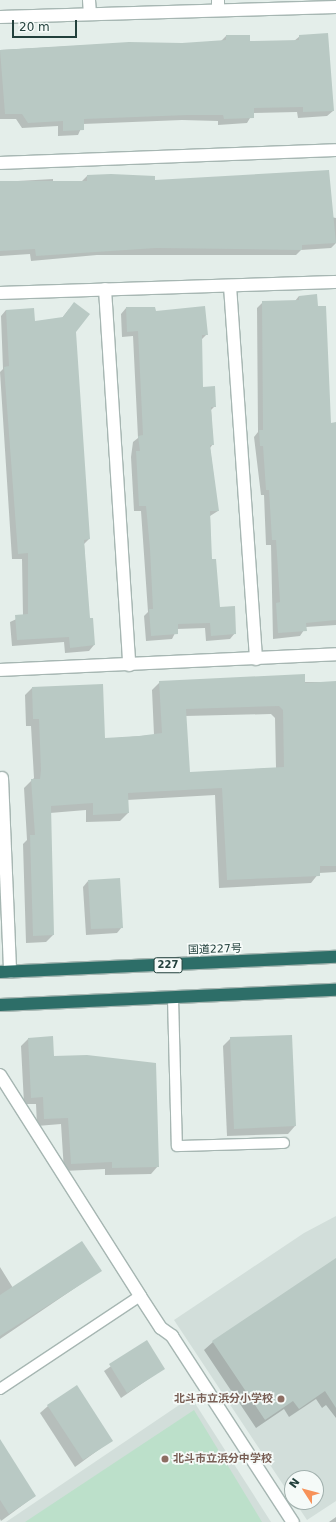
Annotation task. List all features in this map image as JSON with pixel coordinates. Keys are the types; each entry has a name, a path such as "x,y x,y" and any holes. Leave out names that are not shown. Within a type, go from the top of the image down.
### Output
{"highway":[{"name":"国道227号","path":"5,972 336,957"},
{"path":"0,1005 336,990"}],"street":[{"path":"89,0 90,14"},
{"path":"0,17 90,14 218,4 336,7"},
{"path":"0,163 336,150"},
{"path":"0,293 336,282"},
{"path":"230,286 256,659"},
{"path":"106,289 129,665"},
{"path":"0,670 336,654"},
{"path":"2,778 5,972"},
{"path":"0,1075 140,1296 161,1328 172,1336 293,1522"}],"lane":[{"path":"173,998 177,1146 284,1143"},
{"path":"0,1389 140,1296"}],"shaded area":[{"name":"北斗市立浜分小学校","path":"336,1216 336,1501 324,1509 324,1470 284,1470 284,1486 174,1320 304,1233"},
{"name":"北斗市立浜分中学校","path":"191,1397 271,1522 6,1522"},
{"name":"北斗市立浜分小学校","path":"300,1510 322,1510 307,1520"}],"green space":[{"name":"北斗市立浜分中学校","path":"194,1410 262,1522 25,1522"}],"building":[{"path":"328,33 334,111 303,112 303,107 254,108 254,118 224,119 223,115 188,115 84,119 84,130 63,131 63,121 28,123 22,114 5,114 0,50 129,42 182,43 226,40 226,35 250,35 250,41 299,40 299,35"},
{"path":"329,170 336,243 302,245 302,250 156,248 36,256 35,249 0,251 0,181 87,181 87,175 111,174 155,176 155,180"},
{"path":"317,294 318,306 326,306 331,423 336,422 336,620 306,623 307,631 278,633 276,603 280,602 276,540 272,540 269,490 266,490 263,446 260,446 259,430 263,430 262,301 299,300 299,296"},
{"path":"74,302 90,314 76,332 90,539 84,540 90,618 93,618 95,645 70,648 69,637 17,640 15,615 28,614 28,553 18,554 4,367 9,366 6,310 34,308 35,321 63,317"},
{"path":"205,306 208,335 202,335 203,387 215,386 216,407 211,407 214,445 210,445 219,511 210,511 212,559 216,559 220,607 235,606 236,634 211,636 210,623 178,624 178,634 151,636 149,609 153,609 150,549 146,506 139,506 136,451 140,451 138,436 143,435 138,331 127,332 126,307 155,307 156,311"},
{"path":"305,674 305,683 336,681 336,866 320,866 320,876 227,880 222,788 128,793 129,813 93,815 93,803 51,806 54,935 33,936 30,835 35,835 31,779 40,779 41,770 39,719 33,719 32,687 103,684 105,738 162,733 159,681","holes":["279,706 283,710 284,767 190,772 186,709"]},
{"path":"120,878 123,928 91,929 88,880"},
{"path":"292,1035 296,1126 234,1129 230,1037"},
{"path":"53,1036 54,1056 87,1055 156,1063 159,1167 112,1168 112,1162 71,1164 68,1118 44,1119 43,1097 31,1098 28,1038"},
{"path":"82,1241 102,1271 0,1336 0,1295"},
{"path":"336,1258 336,1408 325,1391 299,1409 293,1401 265,1420 212,1341"},
{"path":"147,1340 165,1369 127,1393 109,1364"},
{"path":"77,1385 113,1441 83,1460 47,1405"},
{"path":"0,1439 36,1496 9,1514 0,1500"}],"place":[{"name":"北斗市立浜分小学校","path":"281,1399"},
{"name":"北斗市立浜分中学校","path":"165,1459"}]}
